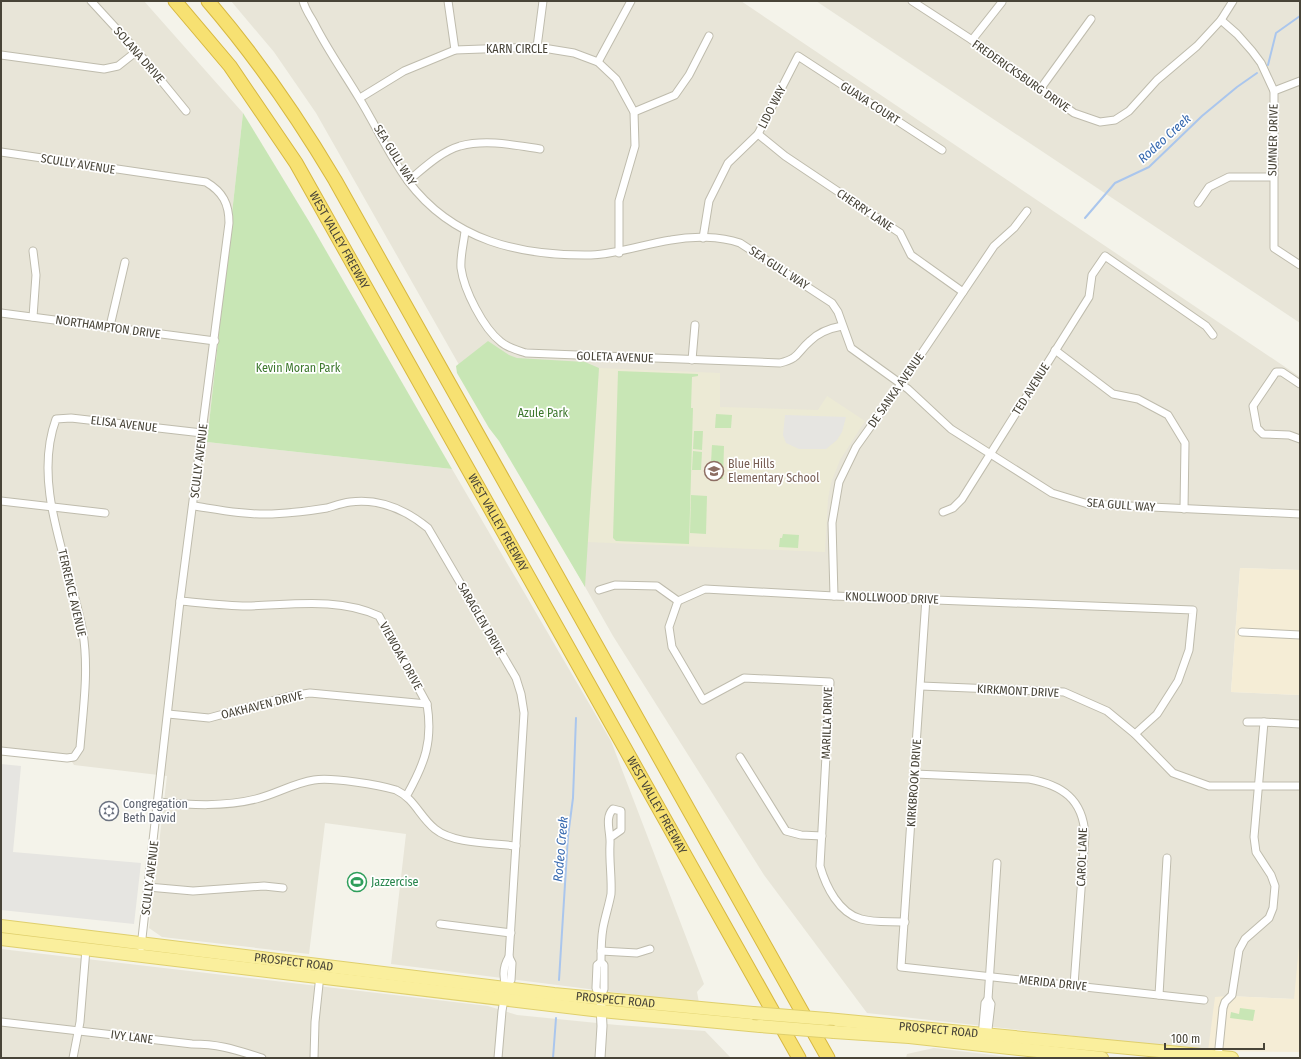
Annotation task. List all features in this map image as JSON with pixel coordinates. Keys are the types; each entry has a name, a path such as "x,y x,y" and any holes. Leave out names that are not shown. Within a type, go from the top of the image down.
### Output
{"highway":[{"name":"WEST VALLEY FREEWAY","path":"175,1 230,66 296,163 799,1058"},
{"name":"WEST VALLEY FREEWAY","path":"208,1 266,73 296,116 335,180 828,1058"}],"main road":[{"name":"PROSPECT ROAD","path":"1,926 600,999 827,1019 985,1038 1076,1052 1102,1058"},
{"name":"PROSPECT ROAD","path":"1,939 601,1011 834,1032 985,1038"},
{"name":"PROSPECT ROAD","path":"1076,1052 1232,1058"}],"street":[{"name":"SOLANA DRIVE","path":"91,1 137,52 186,111"},
{"name":"SEA GULL WAY","path":"303,1 320,35 360,98 408,181 431,206 465,231 515,249 591,255 619,252 672,240 703,238 732,240 753,250 832,303 838,312 851,348 901,384 951,429 1052,493 1088,504 1300,514"},
{"path":"448,1 455,50"},
{"path":"537,47 543,1"},
{"path":"598,62 631,1"},
{"name":"FREDERICKSBURG DRIVE","path":"912,1 972,40 1074,113 1100,122 1115,120 1129,111 1157,80 1197,46 1221,20 1233,1"},
{"path":"972,40 1002,2"},
{"path":"1040,88 1091,19"},
{"name":"SUMNER DRIVE","path":"1221,20 1237,34 1256,57 1274,91 1274,248 1300,265"},
{"path":"634,112 675,95 689,75 709,36"},
{"name":"KARN CIRCLE","path":"360,98 404,71 455,50 537,47 574,53 598,62 616,79 634,112 635,146 619,201 619,252"},
{"path":"1,55 104,69 118,66 137,52"},
{"name":"LIDO WAY","path":"703,238 709,201 728,163 758,134 798,56"},
{"name":"GUAVA COURT","path":"798,56 942,150"},
{"path":"1274,91 1300,82"},
{"name":"CHERRY LANE","path":"758,134 784,156 900,233 911,255 963,292"},
{"path":"408,181 436,158 460,146 499,142 540,149"},
{"name":"SCULLY AVENUE","path":"1,152 108,169 181,177 206,182 216,188 224,196 229,209 229,223 194,506 180,601 141,955"},
{"path":"1198,203 1209,187 1230,177 1273,177"},
{"name":"DE SANKA AVENUE","path":"834,596 832,523 839,482 856,447 901,384 994,246 1014,228 1027,211"},
{"name":"GOLETA AVENUE","path":"465,231 461,267 466,287 490,331 500,342 512,349 537,354 780,363 793,360 810,340 832,328 842,326"},
{"path":"33,251 36,275 33,317"},
{"name":"TED AVENUE","path":"943,512 953,508 962,499 991,454 1089,297 1092,275 1105,256 1206,326 1213,335"},
{"path":"110,326 125,262"},
{"name":"NORTHAMPTON DRIVE","path":"1,313 110,326 214,341"},
{"path":"692,360 695,325"},
{"path":"1056,350 1113,394 1138,399 1168,415 1184,443 1184,509"},
{"path":"1300,384 1282,372 1276,372 1253,406 1257,428 1263,434 1289,434 1300,439"},
{"name":"ELISA AVENUE","path":"52,429 56,418 71,418 202,433"},
{"name":"TERRENCE AVENUE","path":"1,751 67,758 74,757 80,748 86,664 83,633 50,507 49,466 52,429"},
{"path":"1,501 105,514"},
{"name":"SARAGLEN DRIVE","path":"194,506 242,514 271,514 326,508 351,502 377,502 399,508 412,515 428,528 516,678 521,694 524,713 509,957 512,963 511,980 506,987 498,1058"},
{"path":"599,590 616,585 657,586 678,601"},
{"name":"KNOLLWOOD DRIVE","path":"678,601 705,589 834,596 926,598 1193,610 1189,650 1178,681 1157,714 1134,734"},
{"name":"KIRKBROOK DRIVE","path":"901,967 926,598"},
{"name":"VIEWOAK DRIVE","path":"180,601 244,606 317,603 366,610 379,616 427,704 430,720 427,754 407,795"},
{"name":"MARILLA DRIVE","path":"678,601 669,626 672,647 703,700 744,678 830,682 822,836 822,872 828,889 838,903 848,912 861,919 905,922"},
{"path":"1242,632 1300,635"},
{"name":"KIRKMONT DRIVE","path":"921,686 1064,692 1107,711 1134,734 1173,774 1209,786 1300,786"},
{"name":"OAKHAVEN DRIVE","path":"168,714 209,718 310,692 427,704"},
{"path":"1247,722 1300,724"},
{"path":"1218,1057 1223,1008 1225,1002 1232,995 1239,950 1244,939 1269,918 1273,908 1275,886 1271,875 1256,852 1254,837 1264,722"},
{"path":"740,757 786,831 801,835 822,836"},
{"name":"CAROL LANE","path":"915,774 1029,779 1042,781 1068,794 1076,804 1084,825 1085,835 1074,985"},
{"path":"159,802 212,805 240,802 257,799 306,782 322,779 387,787 407,795 427,822 441,833 462,840 516,846"},
{"path":"600,1058 602,1026 600,999 604,989 604,965 601,962 601,951 603,929 611,896 611,837"},
{"path":"1159,995 1167,858"},
{"path":"985,1038 991,1004 988,999 997,863"},
{"path":"148,888 193,891 264,886 284,888"},
{"path":"440,924 511,933"},
{"path":"73,1058 79,1030 86,948"},
{"path":"601,951 637,953 650,949"},
{"path":"314,1058 314,1022 321,965"},
{"name":"MERIDA DRIVE","path":"901,967 1204,1000"},
{"name":"IVY LANE","path":"1,1022 227,1046 262,1058"}],"shaded area":[{"path":"1,1 144,1 243,113 207,442 452,469 611,741 704,984 697,992 699,1003 391,964 406,834 325,823 309,954 162,937 149,928 167,776 74,765 67,754 1,747"},
{"path":"231,1 741,1 1300,377 1300,570 1240,568 1231,692 1300,695 1300,936 1295,999 1228,996 1208,1051 867,1013 764,875 613,636 316,113 274,52"},
{"path":"816,1 1300,1 1300,323"},
{"name":"Blue Hills Elementary School","path":"599,368 720,373 720,407 818,410 827,396 865,421 840,460 831,483 828,499 825,552 587,542"},
{"path":"785,415 846,417 842,432 837,440 826,449 799,449 786,443 783,435"},
{"path":"1240,568 1300,570 1300,695 1231,692"},
{"path":"1,764 21,766 13,852 141,863 134,924 1,910"},
{"path":"1300,936 1300,1052 1208,1051 1215,997 1228,996 1294,999"},
{"path":"1,949 488,1006 517,1015 617,1025 705,1031 731,1058 1,1058"},
{"path":"934,1048 1019,1058 906,1058 907,1054"}],"green space":[{"name":"Kevin Moran Park","path":"243,113 310,223 452,469 207,442"},
{"name":"Azule Park","path":"488,341 509,355 517,358 585,362 599,368 585,587 457,373 456,366"},
{"path":"618,371 698,374 698,376 692,377 691,408 693,408 689,544 616,541 613,538"},
{"path":"716,414 732,415 731,428 715,428"},
{"path":"694,431 703,431 702,450 693,449"},
{"path":"712,445 724,446 723,479 710,479"},
{"path":"693,451 702,452 701,470 692,470"},
{"path":"691,495 707,496 706,534 690,533"},
{"path":"783,534 799,535 798,548 779,547 780,538 782,538"},
{"path":"1240,1008 1255,1010 1253,1021 1230,1018 1231,1012 1239,1014"}],"waterway":[{"name":"Rodeo Creek","path":"1268,65 1276,33 1300,16"},
{"name":"Rodeo Creek","path":"1085,218 1115,183 1149,167 1202,116 1237,87 1257,73"},
{"name":"Rodeo Creek","path":"559,980 568,836 573,798 576,718"},
{"name":"Rodeo Creek","path":"553,1058 556,1018"}],"place":[{"name":"Blue Hills Elementary School","path":"714,471"},
{"name":"Congregation Beth David","path":"109,811"},
{"name":"Jazzercise","path":"357,882"}]}
